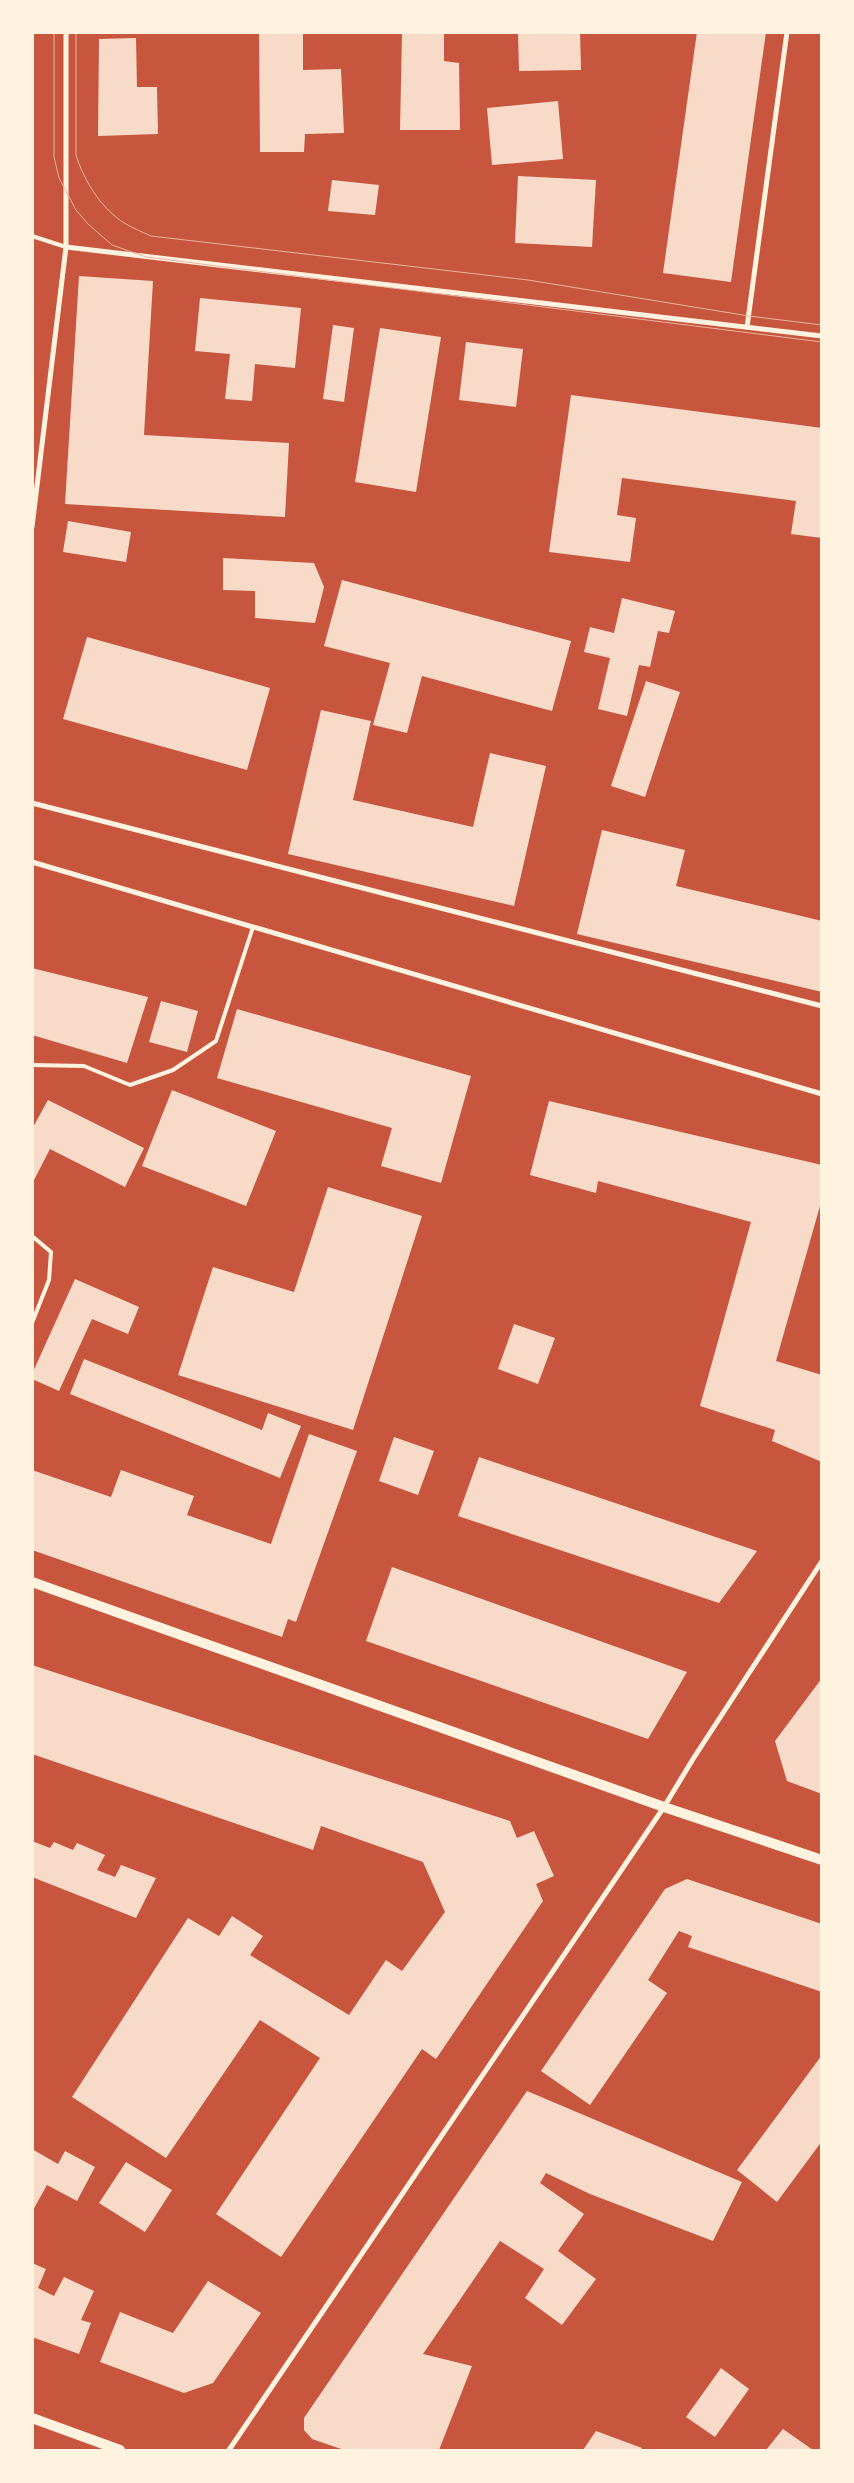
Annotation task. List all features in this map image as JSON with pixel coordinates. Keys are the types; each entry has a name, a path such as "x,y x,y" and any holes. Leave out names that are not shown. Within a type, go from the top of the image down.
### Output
{"main road":[{"path":"32,1582 664,1807 822,1860"},
{"path":"32,2418 120,2450"}],"street":[{"path":"32,527 66,246 66,32"},
{"path":"747,328 787,32"},
{"path":"66,246 822,336"},
{"path":"32,803 822,1006"},
{"path":"32,862 822,1094"},
{"path":"229,2450 664,1807 692,1759 822,1561"}],"lane":[{"path":"32,236 66,246"},
{"path":"32,1065 84,1066 130,1085 173,1070 216,1041 254,927"},
{"path":"32,1236 51,1252 49,1280 32,1323"}],"building":[{"path":"259,32 303,32 303,70 341,69 344,133 305,134 304,152 260,152"},
{"path":"402,32 444,32 444,61 459,63 460,130 400,130"},
{"path":"518,32 580,32 581,70 519,71"},
{"path":"697,32 766,32 731,282 663,273"},
{"path":"136,38 137,87 157,87 158,134 98,136 99,39"},
{"path":"558,101 563,159 492,165 487,108"},
{"path":"518,176 596,180 592,247 515,243"},
{"path":"332,180 379,185 375,215 328,211"},
{"path":"79,276 153,281 144,435 289,443 285,517 65,504"},
{"path":"200,298 301,308 295,368 255,364 252,401 225,399 230,354 195,351"},
{"path":"333,325 354,328 344,402 323,399"},
{"path":"380,328 441,337 416,492 355,482"},
{"path":"466,342 523,349 516,407 459,400"},
{"path":"571,395 822,428 822,538 791,534 796,501 622,478 617,515 636,518 630,562 549,552"},
{"path":"68,521 131,532 126,562 63,552"},
{"path":"223,558 314,563 324,587 315,623 255,618 255,591 223,590"},
{"path":"342,580 571,641 552,711 422,676 407,733 373,725 390,663 324,646"},
{"path":"622,598 675,611 669,633 658,631 650,667 639,665 627,716 598,709 610,658 584,652 590,627 614,633"},
{"path":"87,637 270,688 247,770 63,719"},
{"path":"646,681 680,692 645,797 611,786"},
{"path":"321,710 371,721 353,800 473,827 490,753 546,766 514,906 288,854"},
{"path":"602,830 685,850 676,886 822,921 822,992 577,934"},
{"path":"32,968 148,997 127,1063 32,1035"},
{"path":"161,1001 198,1011 187,1052 149,1042"},
{"path":"237,1009 471,1076 441,1183 381,1166 392,1128 217,1078"},
{"path":"172,1090 276,1131 246,1206 142,1166"},
{"path":"48,1100 144,1148 125,1187 50,1149 32,1184 32,1129"},
{"path":"549,1101 822,1165 822,1199 776,1361 822,1375 822,1462 772,1441 775,1430 700,1406 751,1222 598,1181 596,1193 530,1175"},
{"path":"328,1187 422,1216 353,1430 178,1375 213,1267 294,1292"},
{"path":"75,1279 139,1307 128,1334 92,1319 59,1391 32,1379 32,1374"},
{"path":"514,1324 555,1338 538,1384 498,1369"},
{"path":"84,1359 262,1430 268,1413 301,1426 280,1478 70,1394"},
{"path":"309,1434 357,1451 296,1622 288,1619 282,1637 32,1550 32,1470 111,1497 121,1470 194,1496 187,1515 271,1544"},
{"path":"394,1437 434,1451 418,1495 379,1481"},
{"path":"479,1457 757,1551 719,1603 458,1516"},
{"path":"392,1567 687,1672 648,1739 366,1641"},
{"path":"32,1665 510,1821 517,1838 534,1831 554,1876 536,1884 543,1901 436,2059 422,2049 281,2257 216,2214 320,2058 260,2020 166,2158 72,2097 188,1918 219,1936 232,1916 263,1936 250,1955 349,2015 386,1960 402,1971 445,1912 423,1862 321,1826 313,1850 32,1754"},
{"path":"822,1678 822,1794 787,1781 775,1741"},
{"path":"32,1841 50,1848 54,1842 73,1850 77,1843 105,1855 97,1870 115,1877 121,1865 156,1878 136,1918 32,1877"},
{"path":"687,1879 822,1924 822,1992 688,1947 692,1936 679,1931 648,1980 667,1993 590,2105 541,2071 665,1889"},
{"path":"822,2055 822,2141 777,2202 737,2170"},
{"path":"527,2091 742,2182 713,2241 590,2194 546,2173 540,2183 584,2214 558,2251 596,2279 562,2325 525,2298 544,2269 500,2241 423,2354 472,2366 439,2450 344,2450 312,2439 304,2430 304,2418"},
{"path":"32,2149 58,2164 65,2151 95,2167 77,2201 47,2185 32,2212"},
{"path":"126,2162 172,2190 145,2232 99,2203"},
{"path":"32,2263 46,2269 38,2288 54,2296 64,2277 94,2291 81,2320 91,2323 79,2354 32,2337"},
{"path":"208,2281 261,2313 213,2383 184,2393 100,2362 120,2312 173,2333"},
{"path":"721,2368 749,2389 715,2437 686,2417"},
{"path":"783,2429 813,2450 766,2450"},
{"path":"596,2431 642,2448 640,2450 583,2450"}],"tram line":[{"path":"54,32 54,157 59,178 76,210 88,224 112,245 146,257 822,342"},
{"path":"76,32 76,155 79,165 89,185 109,211 126,224 151,236 528,280 749,316 822,325"}]}
